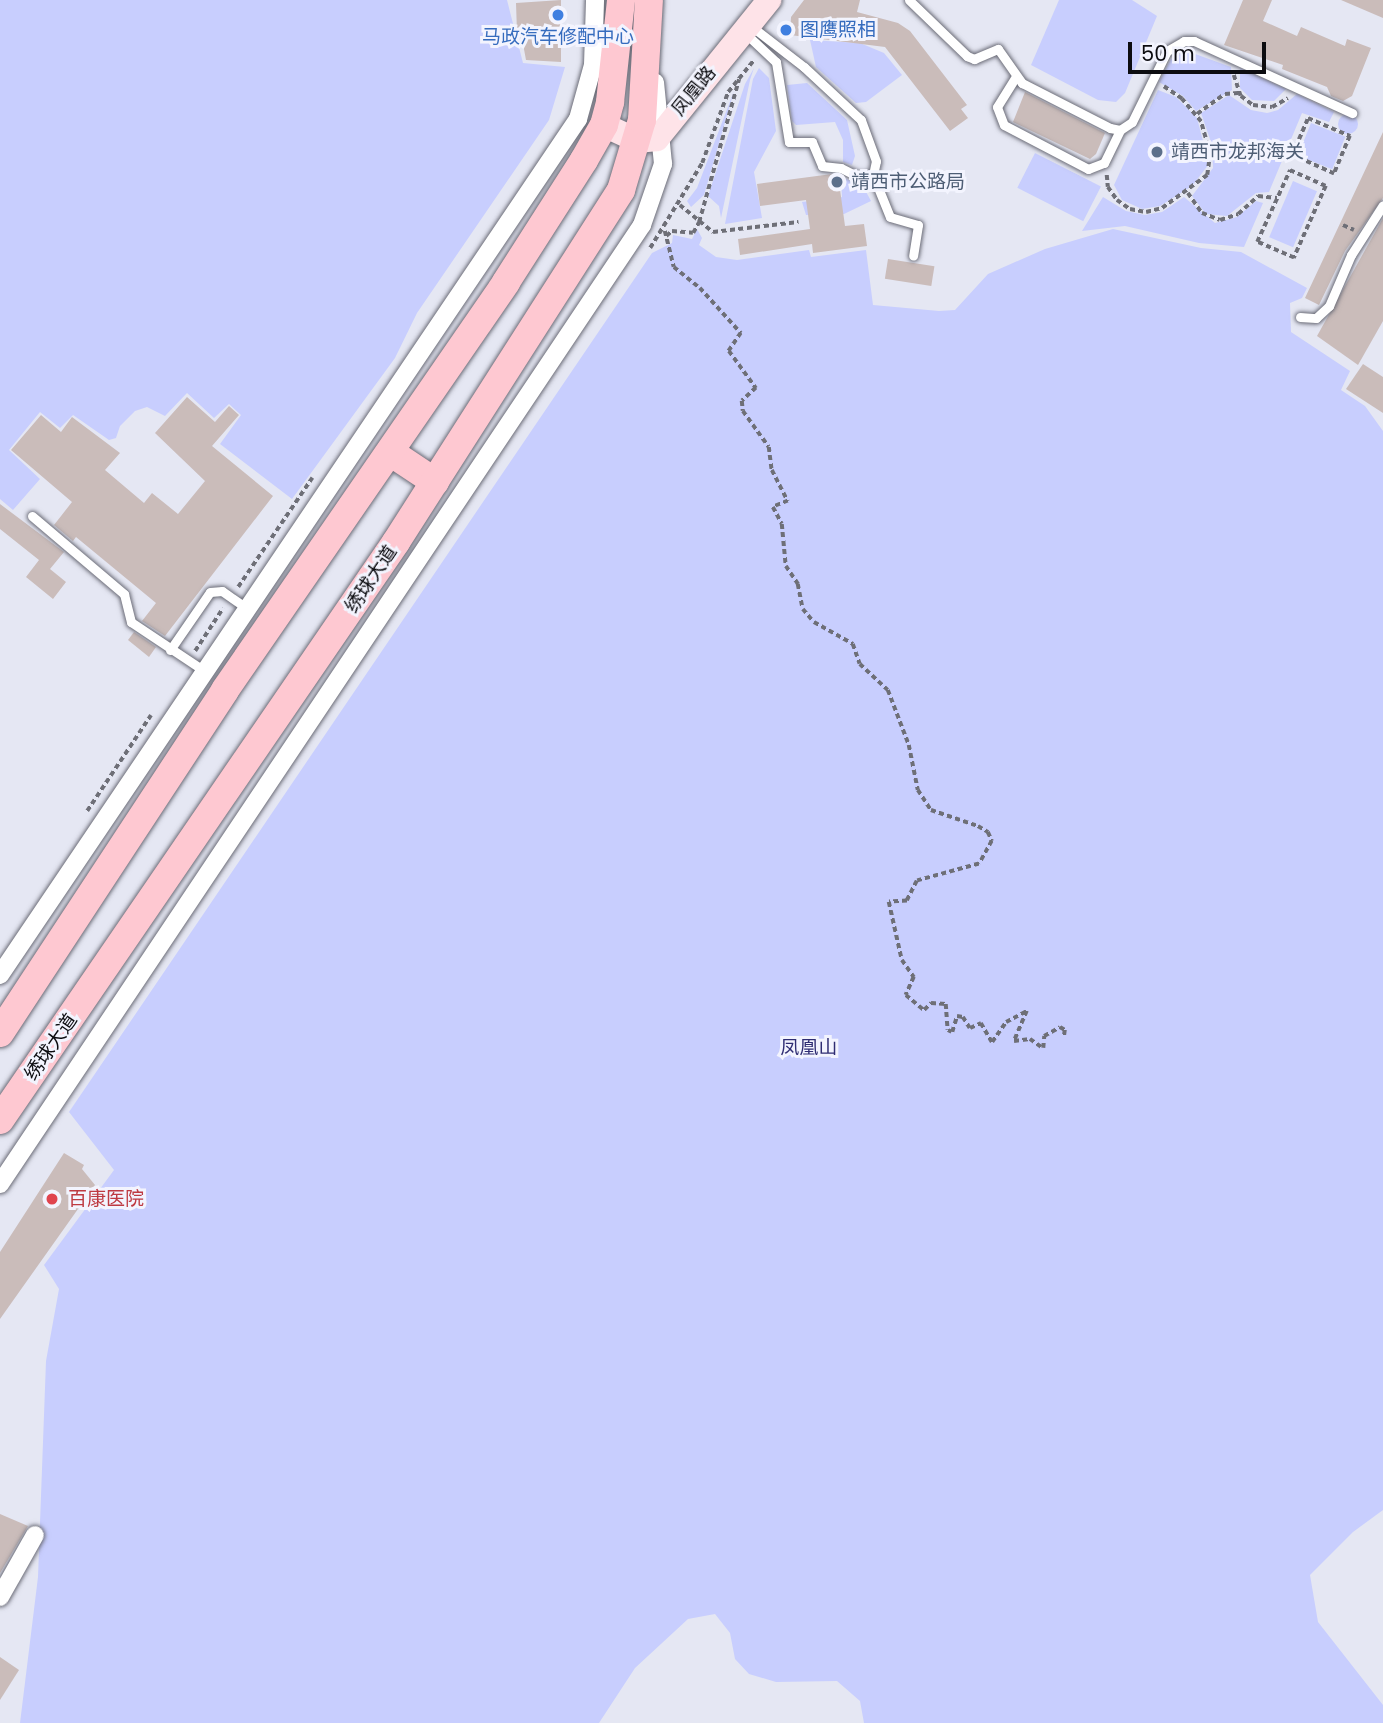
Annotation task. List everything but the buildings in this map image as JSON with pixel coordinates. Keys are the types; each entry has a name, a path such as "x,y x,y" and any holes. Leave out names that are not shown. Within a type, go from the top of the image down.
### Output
{"main road":[{"path":"0,1033 271,621 506,282 607,113 621,0"},
{"name":"绣球大道","path":"0,1120 396,542 621,190 650,127 649,0"},
{"name":"凤凰路","path":"650,127 748,18 769,0"},
{"path":"607,113 650,127"},
{"path":"390,452 435,482"}],"street":[{"path":"0,975 191,689 196,666 238,606 281,554 578,119 593,65 595,0"},
{"path":"0,1184 642,225 660,181 650,127 663,0"},
{"path":"396,542 452,511"},
{"path":"281,554 311,564"},
{"path":"238,606 271,621"},
{"path":"191,689 225,690"},
{"path":"120,798 148,808"},
{"path":"0,1597 35,1535"}],"lane":[{"path":"909,0 967,56 974,59 998,49 1015,78 1120,130"},
{"path":"748,18 776,62 789,142 811,142 822,166 841,168 859,177 873,175"},
{"path":"748,18 861,120 876,161 873,175 890,217 918,225 913,256"},
{"path":"1015,78 997,107 1004,125 1088,169 1104,163 1120,130 1132,122 1167,51 1184,41 1194,41 1352,113"},
{"path":"1300,317 1316,318 1329,306 1351,255 1383,205"},
{"path":"32,516 124,594 131,622 196,666"},
{"path":"170,650 210,592 238,606"}],"path":[{"path":"1238,60 1234,78 1238,93 1253,105 1272,107 1300,88"},
{"path":"666,236 672,231 693,233 699,222 739,79"},
{"path":"1104,163 1111,193 1130,209 1154,211 1187,192 1211,169 1209,148 1196,114 1169,89 1152,84"},
{"path":"1196,114 1225,94 1238,93"},
{"path":"1308,118 1330,128 1350,136 1334,174 1292,156 1308,118"},
{"path":"1290,170 1326,186 1294,258 1257,242 1277,198 1290,170"},
{"path":"1187,192 1202,213 1220,220 1238,214 1258,196 1277,198"},
{"path":"680,205 713,232 725,233 798,222"},
{"path":"664,230 674,267 701,288 741,333 730,351 756,388 742,401 743,411 769,447 772,470 788,501 773,507 782,524 786,566 798,584 803,609 814,622 853,644 860,664 888,690 909,745 918,790 931,810 978,826 988,832 992,842 979,864 918,881 907,901 889,902 902,960 914,977 906,995 924,1010 930,1003 946,1004 947,1023 952,1032 957,1016 963,1017 970,1028 981,1024 992,1042 1006,1022 1027,1011 1014,1041 1030,1039 1043,1048 1044,1036 1060,1027 1065,1030 1063,1038"},
{"path":"196,666 238,606 313,476"},
{"path":"79,823 159,706"}],"green space":[{"path":"0,0 507,0 523,63 565,67 549,120 417,313 395,358 292,499 220,444 241,415 229,404 214,418 187,393 165,416 147,407 135,411 120,426 116,438 109,440 73,415 60,428 40,412 9,450 40,479 13,510 0,499"},
{"path":"1059,0 1132,0 1157,16 1125,93 1116,102 1098,100 1031,65"},
{"path":"810,40 860,43 884,53 902,75 866,102 856,103 816,67"},
{"path":"1187,51 1231,67 1232,90 1196,111 1183,96 1159,82 1171,59"},
{"path":"754,68 721,218 719,206 708,196 745,84"},
{"path":"759,68 769,78 776,131 754,172 762,218 725,224 753,79"},
{"path":"1240,68 1286,89 1274,101 1252,100 1240,88"},
{"path":"807,83 847,120 855,156 852,165 843,162 843,140 835,122 796,125 792,121 787,85"},
{"path":"1158,90 1176,97 1197,118 1209,164 1192,186 1160,206 1142,209 1122,200 1114,185"},
{"path":"734,91 704,195 691,207 687,201 697,188"},
{"path":"1297,94 1334,112 1329,122 1302,113 1269,192 1256,193 1227,216 1206,214 1192,196 1213,168 1212,145 1201,113 1229,95 1251,110 1267,113 1278,110"},
{"path":"1348,114 1355,117 1358,124 1355,131 1348,134 1341,131 1338,124 1341,117"},
{"path":"1311,123 1345,137 1332,169 1298,155"},
{"path":"1035,153 1101,187 1083,221 1017,188"},
{"path":"841,176 864,188 871,201 844,214 806,215 802,202 842,197"},
{"path":"1293,181 1317,191 1293,247 1269,237"},
{"path":"1103,197 1126,211 1145,215 1162,212 1184,197 1215,223 1237,217 1256,201 1263,203 1244,247 1199,243 1125,226 1082,231"},
{"name":"凤凰山","path":"697,229 702,238 699,245 716,257 737,260 809,250 811,257 866,250 873,305 939,311 955,310 988,274 1045,249 1113,229 1201,248 1241,252 1307,288 1302,298 1290,303 1291,332 1350,371 1341,390 1365,406 1383,431 1383,1510 1353,1532 1310,1575 1318,1622 1383,1705 1383,1723 864,1723 860,1701 837,1681 776,1682 749,1674 735,1659 730,1633 715,1614 688,1619 635,1668 599,1723 20,1723 38,1577 46,1361 59,1289 44,1265 114,1170 69,1112 652,253 672,243 673,235 692,239"}],"place":[{"name":"马政汽车修配中心","path":"558,15"},
{"name":"图鹰照相","path":"786,30"},
{"name":"靖西市龙邦海关","path":"1157,152"},
{"name":"靖西市公路局","path":"837,182"},
{"name":"百康医院","path":"52,1199"}]}
